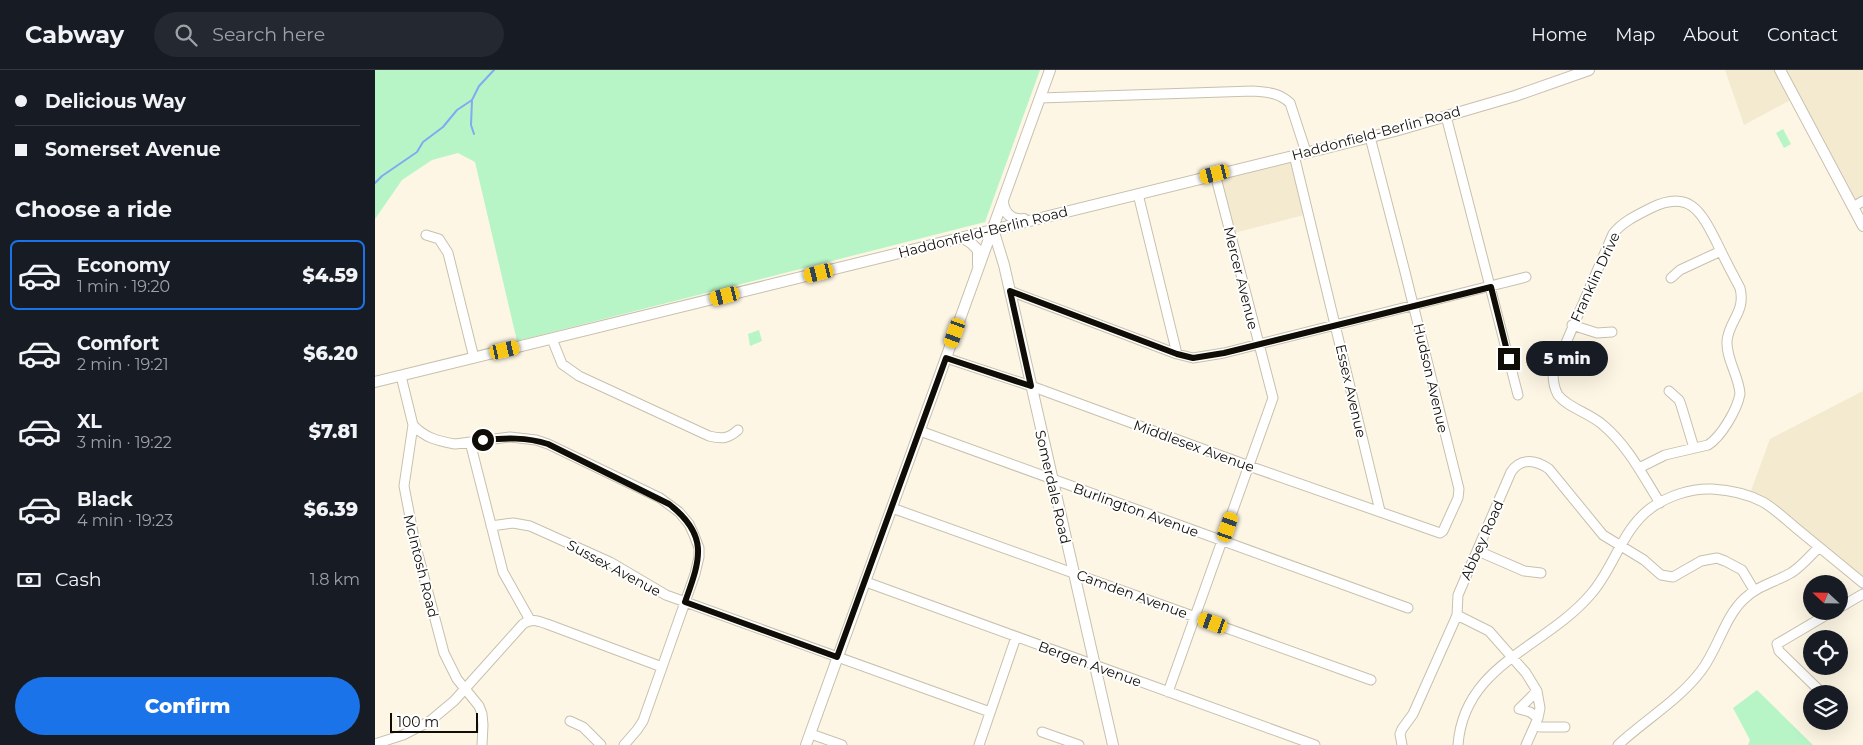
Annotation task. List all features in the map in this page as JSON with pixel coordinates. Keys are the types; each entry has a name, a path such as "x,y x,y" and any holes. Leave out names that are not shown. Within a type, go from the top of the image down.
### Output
{"main road":[{"path":"806,745 1050,70"},
{"name":"Haddonfield-Berlin Road","path":"375,382 1370,137 1515,96 1589,70"},
{"path":"1780,70 1863,226"},
{"path":"1003,202 1006,212 1010,216 1014,219 1027,220"},
{"name":"Somerdale Road","path":"993,229 1010,291 1113,745"},
{"path":"955,238 957,240 963,238 978,250 978,271"}],"street":[{"path":"1040,98 1270,92 1286,98 1290,103 1306,152"},
{"path":"1446,116 1517,394"},
{"name":"Hudson Avenue","path":"1370,137 1459,489 1458,498 1443,531"},
{"name":"Essex Avenue","path":"1294,155 1380,511"},
{"name":"Mercer Avenue","path":"1168,692 1273,398 1215,174"},
{"path":"1138,194 1177,354"},
{"name":"Franklin Drive","path":"1639,468 1665,455 1708,445 1718,438 1740,394 1727,348 1727,338 1741,307 1742,295 1702,215 1689,203 1677,200 1662,203 1625,222 1613,234 1553,373 1558,394 1567,404 1588,414 1605,426 1639,468 1660,503"},
{"path":"1853,207 1863,201"},
{"path":"425,235 439,239 448,252 474,358"},
{"path":"1671,278 1680,270 1721,251"},
{"path":"1010,291 1177,354 1193,358 1335,326 1525,278"},
{"path":"1573,325 1586,331 1597,333 1612,332"},
{"path":"552,339 562,364 579,376 709,436 725,439 738,430"},
{"name":"Middlesex Avenue","path":"946,358 1031,386 1249,466 1440,532 1443,531"},
{"name":"McIntosh Road","path":"401,376 413,425 405,470 404,494 439,639 450,666 479,706 482,714 483,745"},
{"path":"1669,391 1681,405 1694,448"},
{"path":"413,425 421,434 431,439 455,444 510,437 536,440 548,444 669,504 689,524 699,548 695,574 643,720 624,745"},
{"name":"Burlington Avenue","path":"920,431 1408,608"},
{"path":"470,442 503,572 530,620"},
{"name":"Abbey Road","path":"1402,745 1400,734 1402,729 1416,708 1457,615 1458,595 1511,472 1518,465 1530,461 1537,462 1549,469 1603,535 1621,546"},
{"path":"1458,745 1462,720 1470,701 1483,683 1590,596 1643,515 1673,496 1700,490 1739,493 1769,506 1863,584"},
{"name":"Camden Avenue","path":"892,508 1371,680"},
{"name":"Sussex Avenue","path":"491,526 521,524 540,530 610,562 661,593 990,712"},
{"path":"1621,546 1644,560 1656,572 1666,577 1673,577 1709,558 1725,561 1742,570 1754,590"},
{"path":"1618,745 1686,689 1707,663 1738,605 1754,590 1791,573 1819,547"},
{"path":"1478,550 1524,571 1541,573"},
{"name":"Bergen Avenue","path":"866,582 1315,745"},
{"path":"1848,603 1863,594"},
{"path":"1457,615 1489,631 1526,673 1537,691 1539,708 1537,721 1526,745"},
{"path":"375,744 403,735 429,722 454,701 523,624 530,620 547,624 662,668"},
{"path":"1814,685 1779,651 1777,644 1818,620"},
{"path":"979,745 1016,638"},
{"path":"1537,691 1519,709 1530,712 1540,726 1565,728"},
{"path":"569,721 583,727 601,745"},
{"path":"1042,732 1079,745"},
{"path":"811,734 842,745"}],"shaded area":[{"path":"1725,70 1863,70 1863,201 1853,207 1794,98 1744,125"},
{"path":"1294,155 1308,214 1230,234 1215,174"},
{"path":"1863,391 1863,583 1769,506 1749,496 1770,439"}],"green space":[{"path":"375,70 1040,70 985,222 517,341 475,162 458,153 432,160 402,180 375,219"},
{"path":"1783,129 1791,144 1784,148 1776,133"},
{"path":"759,330 762,341 750,346 748,334"},
{"path":"1757,690 1813,745 1748,745 1750,740 1733,708"}],"waterway":[{"path":"375,183 417,152 423,142 443,127 457,110 472,100 479,86 494,70"},
{"path":"472,100 471,125 474,134"}],"route":[{"path":"483,440 510,437 536,440 660,498 679,512 689,524 699,548 695,574 685,602 837,657 946,358 1031,386 1010,291 1177,354 1193,358 1224,353 1491,287 1509,359"}]}
